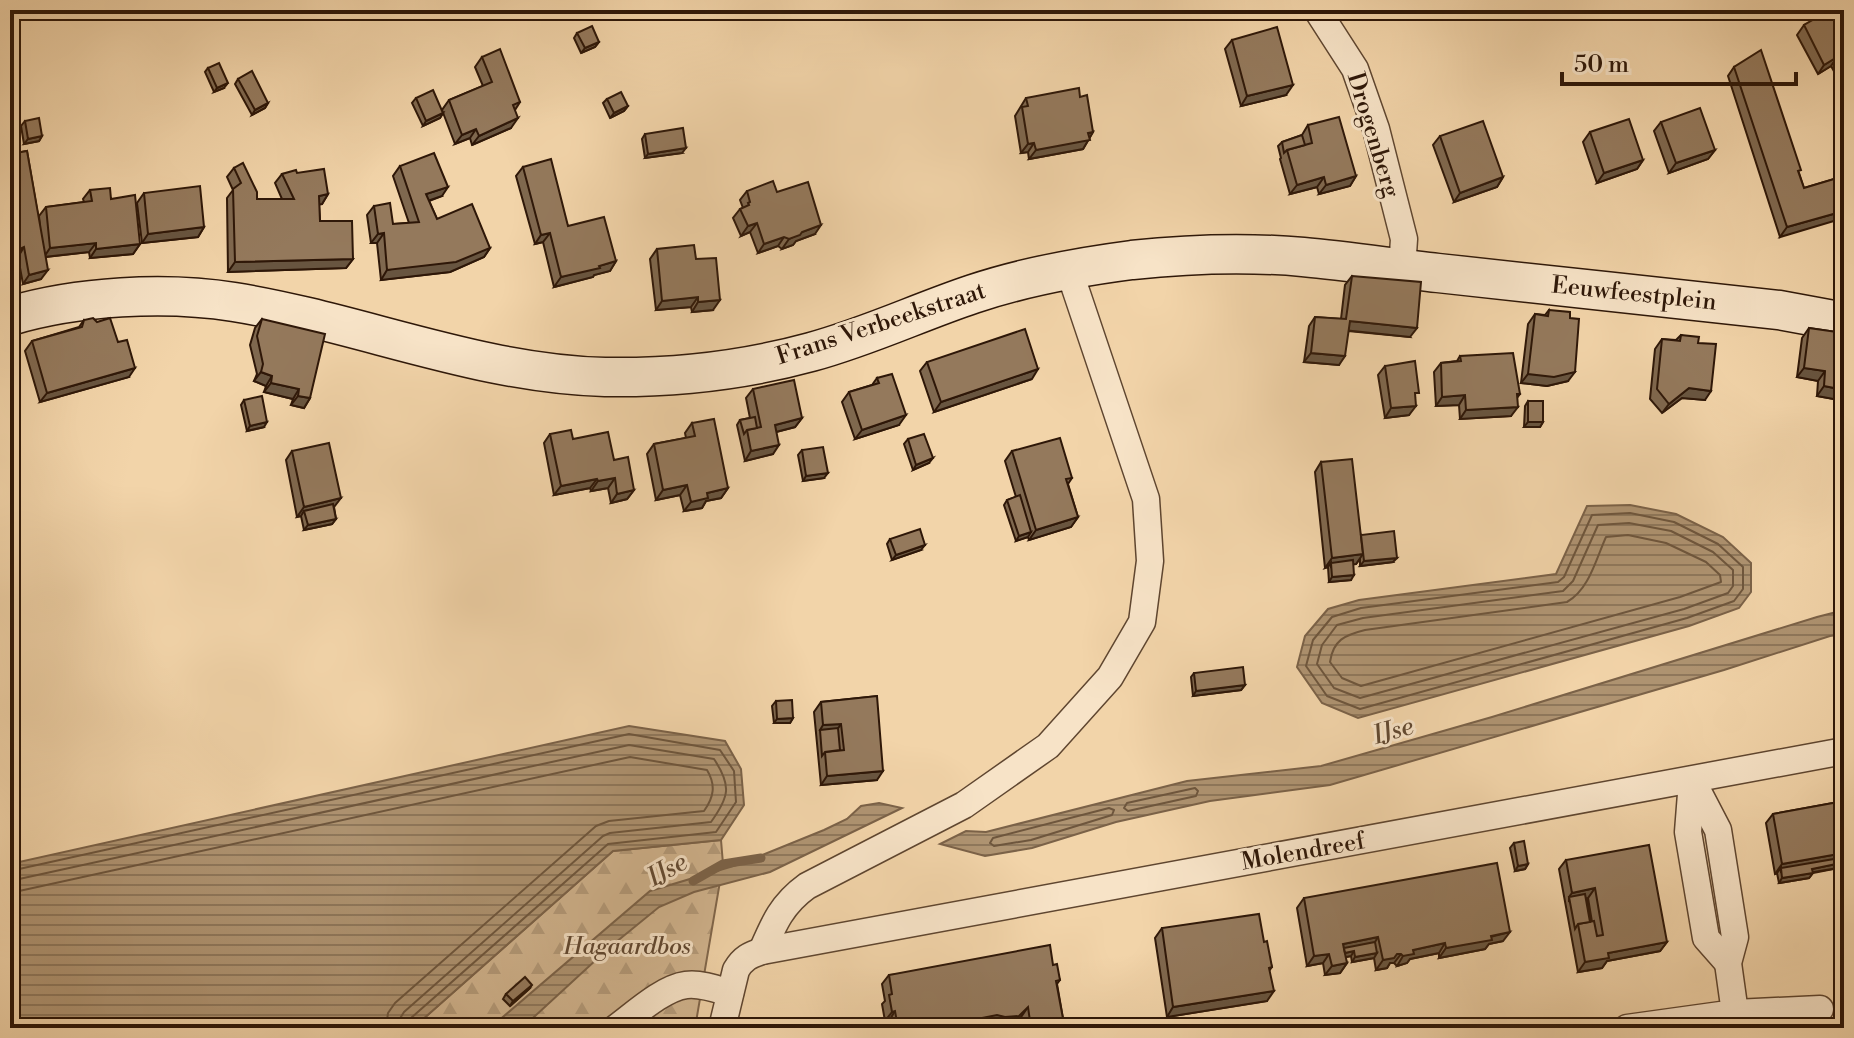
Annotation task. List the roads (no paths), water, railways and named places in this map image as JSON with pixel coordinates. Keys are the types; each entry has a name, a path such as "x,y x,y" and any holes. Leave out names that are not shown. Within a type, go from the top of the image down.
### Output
{"main road":[{"name":"Frans Verbeekstraat","path":"10,316 72,302 177,296 233,301 504,366 607,377 662,376 727,369 811,352 973,294 1025,279 1133,260 1216,254 1302,257 1413,270"},
{"name":"Eeuwfeestplein","path":"1413,270 1779,310 1844,322"}],"street":[{"name":"Drogenberg","path":"1317,10 1355,69 1376,129 1413,270"},
{"path":"722,1028 736,970 747,956 762,951 780,912 796,894 964,805 1048,746 1110,677 1142,622 1150,561 1146,499 1069,270"},
{"name":"Molendreef","path":"762,951 1844,751"},
{"path":"1692,780 1718,830 1735,937 1728,963 1735,1013"},
{"path":"616,1028 667,991 687,985 730,993"},
{"path":"1627,1028 1735,1013 1820,1009"}],"water":[{"path":"1630,505 1676,514 1723,537 1751,563 1751,592 1739,608 1689,626 1358,718 1322,703 1297,667 1305,636 1328,609 1359,600 1556,574 1587,506"},
{"path":"1844,610 1844,634 1330,785 1210,801 1116,822 1032,848 985,856 940,844 966,831 986,832 1187,781 1321,766"},
{"path":"629,726 725,741 741,769 744,805 721,840 613,851 413,1028 10,1028 10,864"},
{"path":"879,803 902,808 770,872 694,892 659,907 610,947 522,1028 490,1028 650,891 740,864 847,819 861,806"}],"waterway":[{"name":"IJse","path":"693,881 723,864 761,858"}],"park label":[{"name":"Hagaardbos","path":"627,947"}]}
